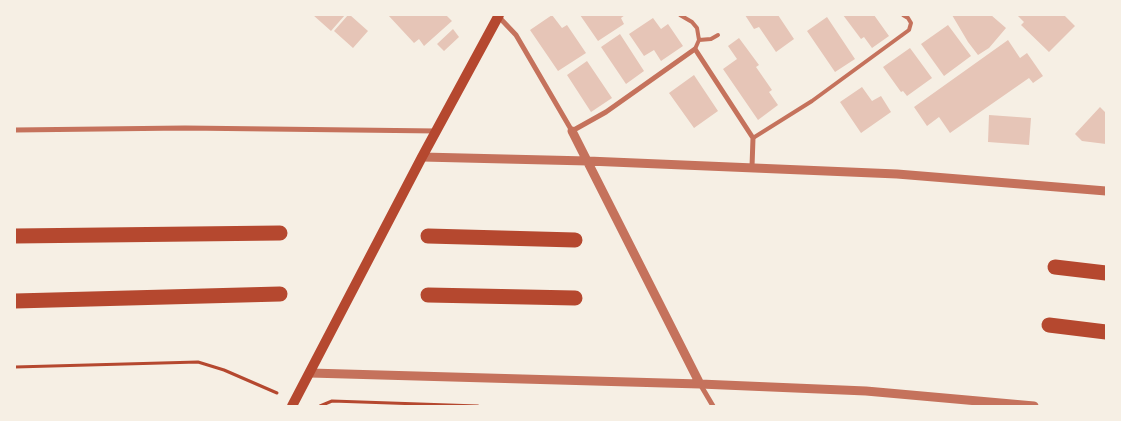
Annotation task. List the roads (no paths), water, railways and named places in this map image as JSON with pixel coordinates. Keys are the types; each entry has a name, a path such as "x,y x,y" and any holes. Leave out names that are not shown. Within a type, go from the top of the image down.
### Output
{"highway":[{"path":"15,236 280,233"},
{"path":"428,236 575,240"},
{"path":"1055,267 1106,273"},
{"path":"15,301 280,294"},
{"path":"428,295 575,298"},
{"path":"1049,325 1106,332"}],"main road":[{"path":"292,406 498,15"}],"street":[{"path":"498,15 516,35 572,131 700,384 713,406"},
{"path":"572,131 606,112 695,49 753,138 752,167"},
{"path":"15,130 185,128 437,131"},
{"path":"422,157 752,167 897,174 1106,190"},
{"path":"310,372 866,391 1034,406"}],"lane":[{"path":"680,15 692,22 697,28 699,40 695,49"},
{"path":"753,138 812,101 909,30 911,23 903,15"},
{"path":"699,40 711,39 718,35"}]}
